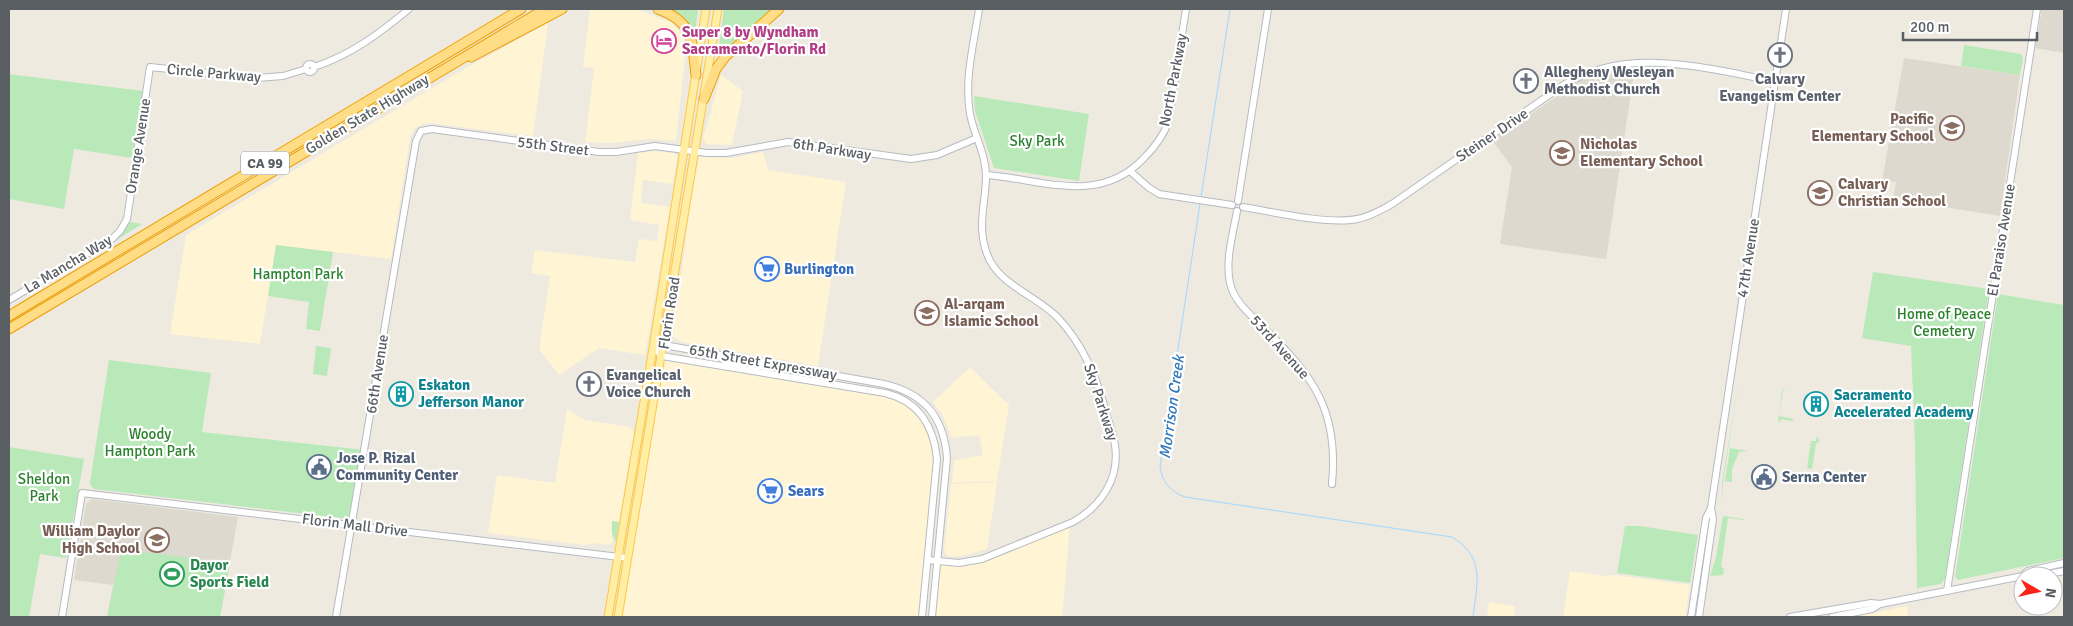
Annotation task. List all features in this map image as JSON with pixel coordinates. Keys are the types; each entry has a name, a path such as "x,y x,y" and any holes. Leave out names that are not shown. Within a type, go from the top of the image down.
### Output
{"highway":[{"name":"Golden State Highway","path":"9,316 521,9"},
{"name":"Golden State Highway","path":"9,329 545,9"},
{"path":"454,62 478,55 562,9"},
{"path":"658,9 679,18 687,27 692,39 696,75"},
{"path":"704,99 716,69 725,57 779,9"}],"main road":[{"name":"Florin Road","path":"608,617 685,150 706,9"},
{"name":"Florin Road","path":"618,617 718,9"}],"street":[{"name":"Circle Parkway","path":"150,67 257,78 283,76 306,69 309,64 314,67 351,52 409,9"},
{"name":"Sky Parkway","path":"928,560 959,563 982,559 1072,522 1086,514 1098,503 1112,480 1115,466 1115,442 1096,377 1074,336 1041,302 1006,280 997,270 986,252 981,220 986,175 984,159 970,114 968,91 970,66 980,9"},
{"name":"North Parkway","path":"986,175 1076,188 1104,183 1130,171 1146,156 1162,136 1168,123 1186,9"},
{"path":"1243,207 1238,201 1268,9"},
{"name":"47th Avenue","path":"1691,617 1706,518 1711,508 1786,9"},
{"name":"El Paraiso Avenue","path":"1947,591 2037,9"},
{"name":"Steiner Drive","path":"1243,207 1338,221 1368,216 1392,204 1565,84 1584,74 1609,65 1640,62 1667,63 1775,81"},
{"name":"Orange Avenue","path":"124,225 133,184 150,67"},
{"name":"55th Street","path":"421,131 432,129 599,152 616,152 655,146 685,150"},
{"name":"66th Avenue","path":"336,617 416,142 421,131"},
{"name":"6th Parkway","path":"685,150 714,153 739,152 769,144 788,142 911,159 938,155 977,138"},
{"path":"1130,171 1159,194 1234,208 1243,207"},
{"path":"1234,208 1233,203 1238,201"},
{"name":"53rd Avenue","path":"1234,208 1229,266 1231,287 1242,307 1296,361 1316,390 1328,418 1332,436 1334,459 1332,484"},
{"name":"La Mancha Way","path":"9,300 112,238 124,225"},
{"name":"65th Street Expressway","path":"653,348 664,345 884,384 904,390 924,403 938,422 945,441 947,458 932,617"},
{"path":"653,348 662,356"},
{"name":"65th Street Expressway","path":"662,356 894,395 923,416 935,442 937,459 922,617"},
{"path":"722,366 731,362 751,364 755,361"},
{"path":"749,370 758,366 774,369 784,366"},
{"path":"809,381 824,373"},
{"path":"822,383 839,376"},
{"name":"Florin Mall Drive","path":"62,617 82,493 628,558"},
{"name":"47th Avenue","path":"1699,617 1713,519 1711,508"},
{"path":"2050,566 2064,563"},
{"path":"1790,617 1871,603 1880,604 2013,578"},
{"path":"1832,617 1872,609 1880,604"}],"shaded area":[{"path":"590,9 637,9 672,23 685,39 686,49 676,141 648,139 610,143 585,142 594,68 583,67"},
{"path":"2042,9 2064,9 2064,53 2035,48"},
{"path":"548,23 533,136 429,123 422,124 414,129 410,138 391,259 276,245 260,344 170,334 186,235 459,72"},
{"name":"Pacific Elementary School","path":"1904,58 2020,75 2000,216 1893,199 1896,182 1882,181"},
{"name":"Nicholas Elementary School","path":"1635,66 1606,259 1500,244 1512,167 1492,140 1584,78 1618,68"},
{"path":"721,75 743,91 732,145 706,144 703,139"},
{"path":"653,151 675,153 677,157 673,184 643,180 641,203 670,207 645,355 599,348 559,375 539,349 550,276 531,273 535,250 635,262 639,239 657,241 659,225 630,220 638,153"},
{"path":"763,152 768,170 846,182 818,366 681,342 673,336 691,200 699,157 733,158"},
{"path":"662,356 885,393 915,408 935,442 924,617 618,617"},
{"path":"970,367 1009,405 997,481 952,483 954,460 983,455 979,435 952,438 943,416 933,402"},
{"path":"567,409 585,420 630,427 634,432 619,521 611,521 613,542 608,545 595,543 585,545 488,533 497,475 555,483"},
{"path":"997,482 987,549 962,556 948,556 944,551 951,484"},
{"name":"William Daylor High School","path":"92,499 238,517 220,617 107,617 113,585 74,580 86,504"},
{"path":"1070,525 1062,617 931,617 936,565 959,565"},
{"path":"1570,571 1690,585 1685,617 1563,617"},
{"path":"1489,602 1515,606 1514,617 1487,617"},
{"path":"1907,606 1908,617 1852,617"}],"green space":[{"path":"670,9 698,9 696,27 691,27 684,17"},
{"path":"724,9 774,9 721,57 718,54"},
{"path":"1964,45 2021,54 2023,58 2020,75 1961,66"},
{"path":"9,74 143,91 132,158 74,149 64,209 9,199"},
{"name":"Sky Park","path":"974,96 1089,114 1079,181 994,168 975,111"},
{"path":"130,222 142,224 112,243 123,232"},
{"name":"Hampton Park","path":"276,245 333,252 320,331 306,329 309,302 268,296"},
{"name":"Home of Peace Cemetery","path":"1873,272 1989,289 1945,578 1941,584 1917,588 1915,442 1911,346 1862,338"},
{"path":"1998,294 2064,305 2064,558 2025,566 2013,566 2013,569 1958,580 1955,577"},
{"path":"316,346 331,348 327,376 313,374"},
{"name":"Woody Hampton Park","path":"109,360 211,373 202,432 364,450 349,519 94,489 90,482"},
{"path":"1739,381 1723,483 1723,503 1722,483"},
{"path":"1782,389 1787,389 1783,390 1779,416 1794,419 1792,421 1782,419 1778,423"},
{"path":"1817,436 1820,442 1816,443 1812,469 1807,468 1811,441 1816,441"},
{"name":"Sheldon Park","path":"9,447 84,459 66,558 40,554 29,617 9,617"},
{"path":"1730,448 1748,451 1739,452 1732,469 1732,482 1725,481"},
{"path":"1723,516 1744,520 1728,518 1721,567 1724,568 1723,575 1710,576 1716,557"},
{"path":"612,521 619,522 616,542 612,534"},
{"path":"1625,526 1640,526 1698,535 1690,583 1617,573"},
{"name":"Dayor Sports Field","path":"136,551 230,563 220,617 107,617 121,552 135,554"}],"waterway":[{"name":"Morrison Creek","path":"1201,197 1230,9"},
{"name":"Morrison Creek","path":"1200,204 1160,467 1165,482 1171,489 1185,497 1452,537 1463,545 1475,563 1477,582 1473,617"}],"place":[{"name":"Super 8 by Wyndham Sacramento/Florin Rd","path":"664,41"},
{"name":"Calvary Evangelism Center","path":"1780,55"},
{"name":"Allegheny Wesleyan Methodist Church","path":"1526,81"},
{"name":"Pacific Elementary School","path":"1952,128"},
{"name":"Nicholas Elementary School","path":"1562,153"},
{"name":"Calvary Christian School","path":"1820,193"},
{"name":"Burlington","path":"767,269"},
{"name":"Al-arqam Islamic School","path":"927,313"},
{"name":"Evangelical Voice Church","path":"589,384"},
{"name":"Eskaton Jefferson Manor","path":"401,394"},
{"name":"Sacramento Accelerated Academy","path":"1816,404"},
{"name":"Jose P. Rizal Community Center","path":"319,467"},
{"name":"Serna Center","path":"1764,477"},
{"name":"Sears","path":"770,491"},
{"name":"William Daylor High School","path":"157,540"},
{"name":"Dayor Sports Field","path":"172,574"}]}
